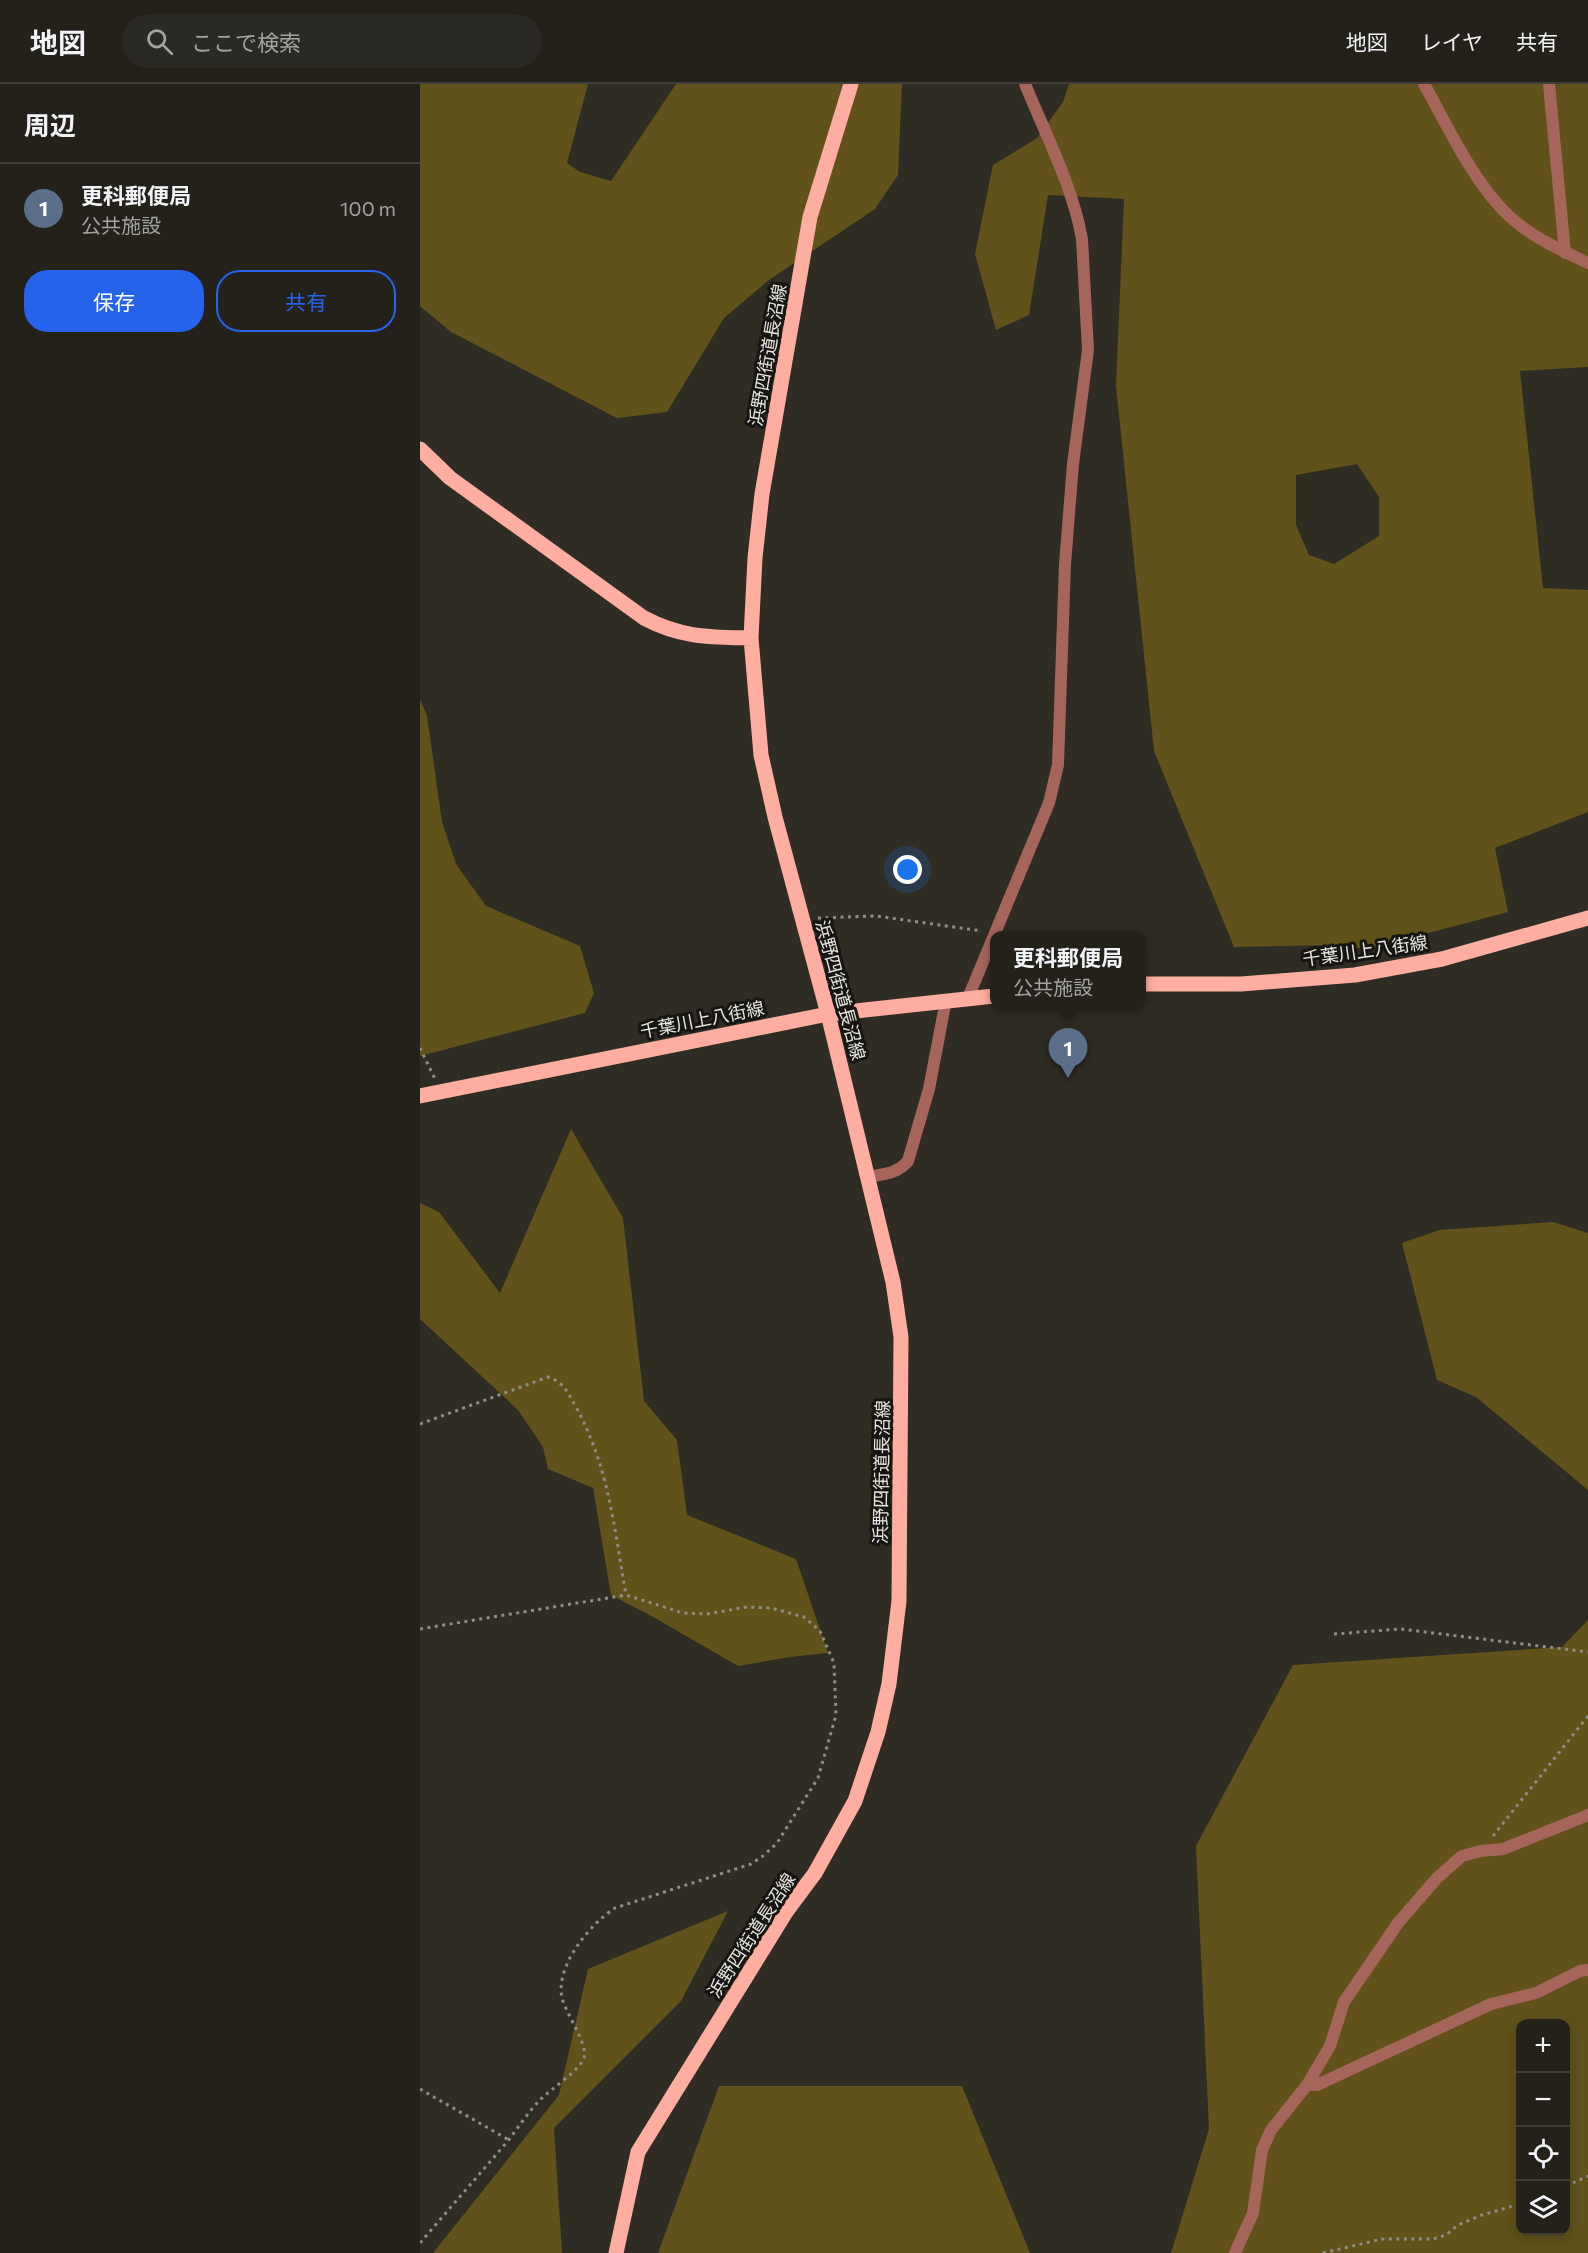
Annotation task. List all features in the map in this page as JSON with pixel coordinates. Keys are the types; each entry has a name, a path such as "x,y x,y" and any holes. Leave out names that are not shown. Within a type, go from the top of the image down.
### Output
{"main road":[{"name":"浜野四街道長沼線","path":"616,2253 638,2151 786,1912 815,1873 855,1801 878,1732 889,1684 899,1601 901,1337 893,1282 828,1014 775,817 761,755 751,638 755,558 762,494 810,217 851,84"},
{"path":"420,449 450,478 644,618 663,628 694,636 751,638"},
{"name":"千葉川上八街線","path":"1146,984 1241,984 1355,975 1442,959 1588,918"},
{"name":"千葉川上八街線","path":"420,1095 828,1014 990,996"}],"street":[{"path":"995,931 1048,803 1058,765 1065,564 1073,464 1088,350 1082,239 1079,224 1060,169 1025,84"},
{"path":"1424,84 1458,145 1502,209 1525,229 1565,253 1588,263"},
{"path":"1549,84 1565,253"},
{"path":"968,998 990,944"},
{"path":"868,1177 894,1172 908,1161 929,1089 946,1000"},
{"path":"1235,2253 1253,2213 1262,2150 1271,2130 1307,2085 1330,2046 1344,2002 1398,1923 1449,1866 1462,1856 1503,1849 1588,1815"},
{"path":"1307,2085 1317,2085 1491,2004 1536,1993 1580,1971 1588,1970"}],"path":[{"path":"803,922 824,917 876,916 990,931"},
{"path":"420,1048 439,1092"},
{"path":"420,1424 549,1377 565,1386 589,1431 605,1474 626,1595"},
{"path":"420,1629 626,1595 683,1613 707,1614 771,1608 804,1617 820,1631 834,1663 836,1715 818,1778 777,1843 764,1856 751,1864 615,1908 601,1917 589,1931 573,1953 561,1984 562,1998 584,2048 584,2058 579,2066 540,2100 509,2140 420,2243"},
{"path":"1334,1635 1401,1629 1588,1652"},
{"path":"1481,1851 1588,1716"},
{"path":"420,2089 509,2140"},
{"path":"1570,2184 1588,2176"},
{"path":"1323,2253 1382,2239 1433,2239 1446,2235 1458,2225 1482,2215 1516,2205"}],"shaded area":[{"path":"420,84 588,84 567,163 580,172 611,181 676,84 902,84 898,175 875,209 769,280 724,318 667,412 617,418 451,332 420,306"},
{"path":"1069,84 1588,84 1588,367 1520,371 1543,588 1588,590 1588,812 1495,848 1508,912 1368,949 1329,945 1234,947 1154,751 1116,386 1124,199 1048,195 1029,315 996,330 975,254 993,165 1037,138 1063,102","holes":["1357,464 1379,497 1379,536 1334,564 1309,555 1296,525 1296,475"]},
{"path":"420,699 427,716 442,822 456,864 486,906 580,946 594,993 585,1013 420,1056"},
{"path":"571,1129 623,1218 644,1401 677,1440 687,1515 796,1559 828,1653 738,1666 611,1595 593,1488 548,1469 543,1447 518,1410 420,1319 420,1203 439,1212 500,1293"},
{"path":"1553,1222 1588,1233 1588,1490 1476,1397 1437,1380 1402,1243 1439,1230"},
{"path":"1588,1620 1588,2253 1171,2253 1209,2129 1196,1846 1293,1665 1562,1647"},
{"path":"728,1911 681,2001 554,2128 562,2253 433,2253 559,2095 588,1969"},
{"path":"719,2086 962,2086 1030,2253 658,2253"}],"place":[{"name":"更科郵便局","path":"1068,1078"}]}
